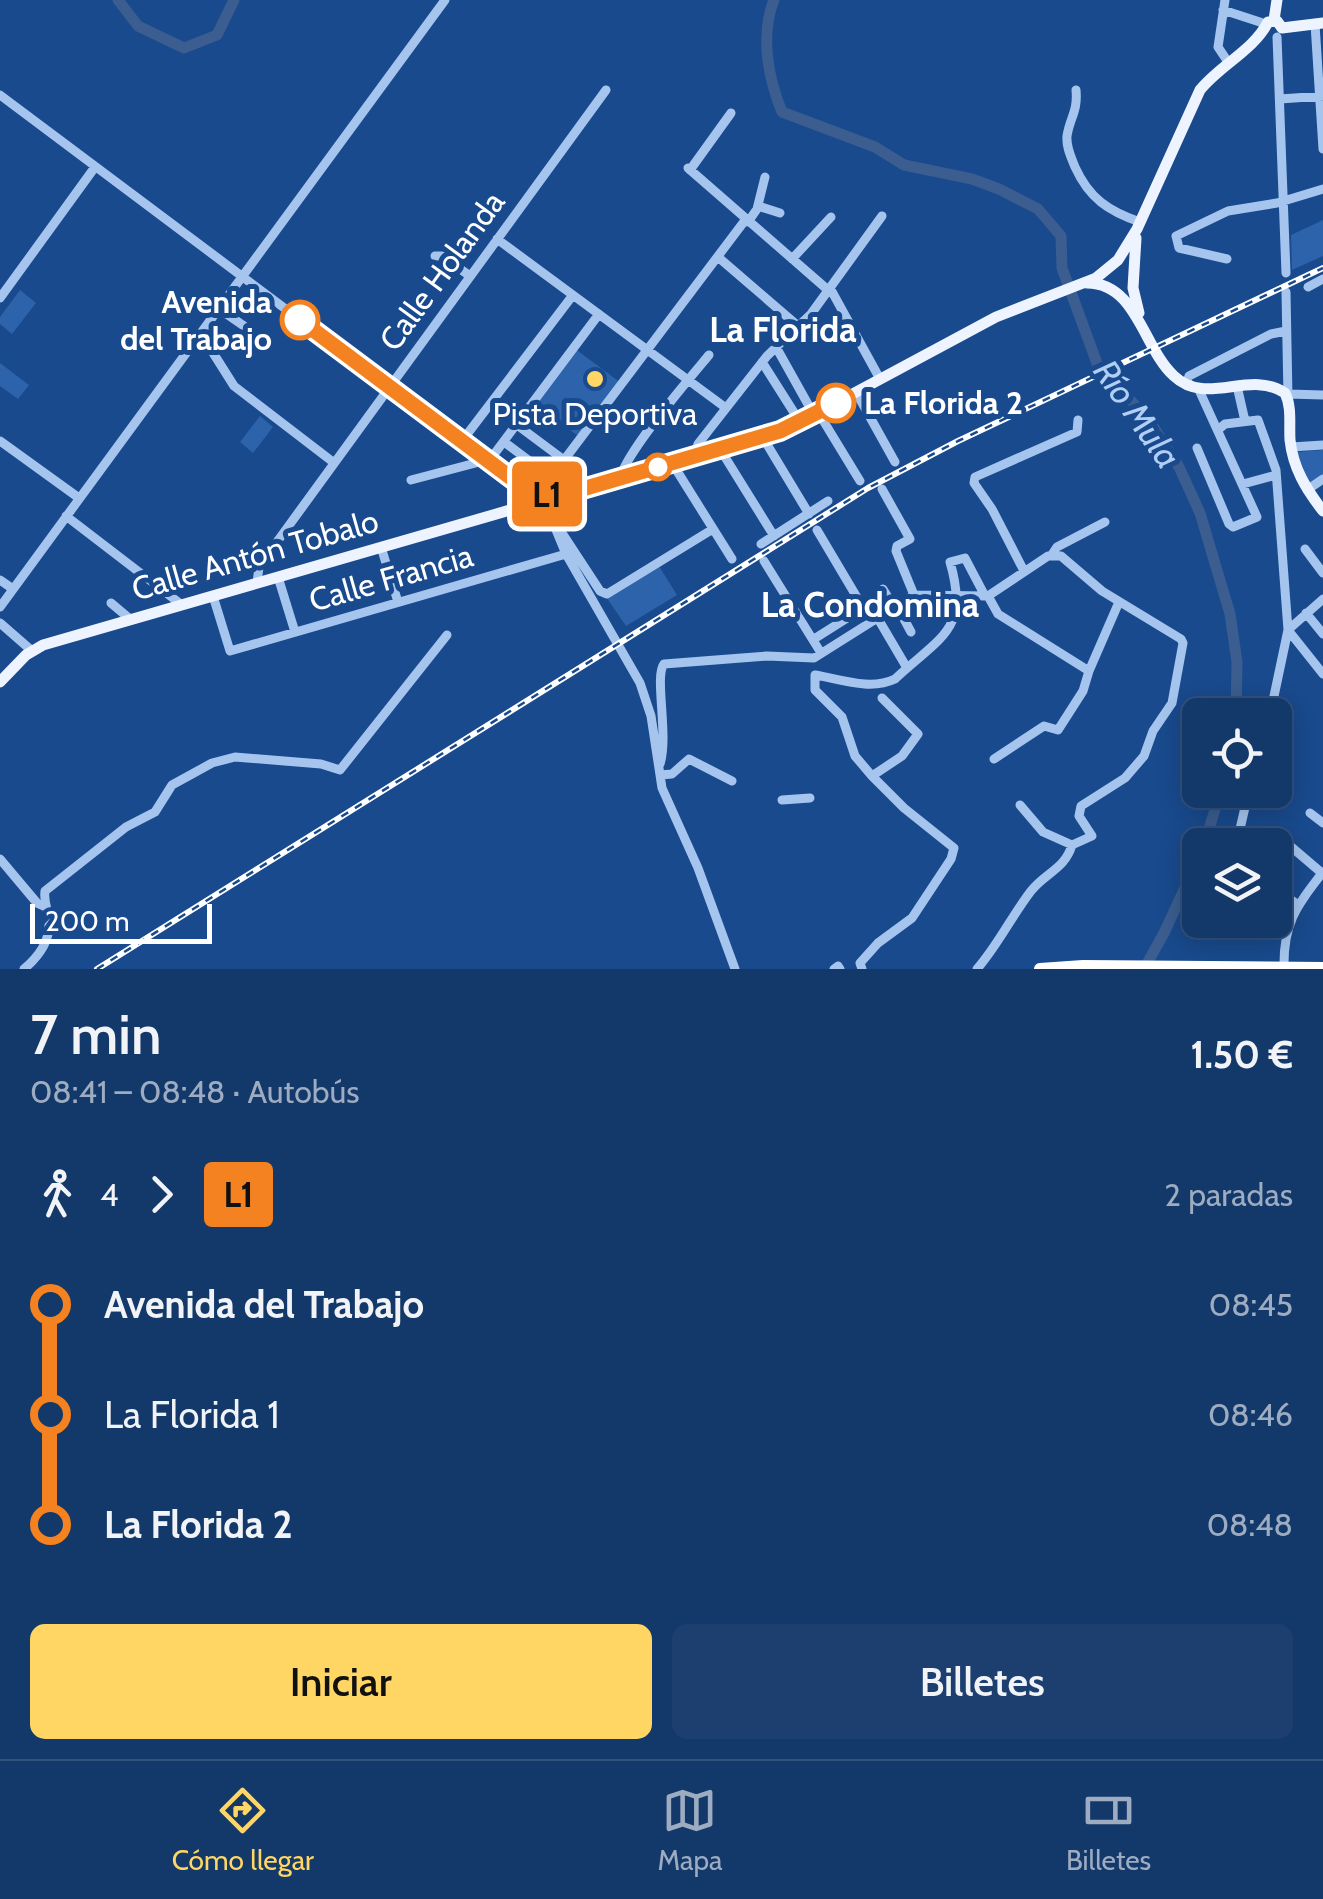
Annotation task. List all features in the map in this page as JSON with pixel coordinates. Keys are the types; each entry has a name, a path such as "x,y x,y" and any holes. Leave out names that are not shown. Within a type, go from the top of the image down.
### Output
{"highway":[{"path":"1040,969 1323,968"}],"main road":[{"path":"1272,28 1277,0"},
{"path":"1319,23 1272,28 1200,90 1138,225 1105,277 1128,304 1166,368 1193,387 1268,384 1288,396 1295,464 1323,512"},
{"path":"1138,225 1133,277 1135,301 1146,335"},
{"path":"1110,267 1126,265 1133,277"},
{"name":"Calle Antón Tobalo","path":"0,682 32,650 257,582 545,503 800,422 996,317 1088,283 1110,267"},
{"path":"1088,283 1113,290 1127,289 1133,277"}],"street":[{"path":"0,607 445,0"},
{"path":"1228,62 1218,46 1224,5 1272,28 1280,99 1286,273"},
{"path":"1319,23 1323,149"},
{"name":"Calle Holanda","path":"257,582 259,567 333,462 606,90"},
{"path":"1076,90 1078,108 1067,140 1080,177 1102,205 1138,225"},
{"path":"0,95 545,503 600,592 607,594 714,529"},
{"path":"1280,99 1321,96"},
{"path":"731,112 689,169 829,289 880,379"},
{"path":"0,298 95,168"},
{"path":"735,969 698,868 666,798 646,700 566,554 545,503 552,477 564,460 758,206 765,177"},
{"path":"1227,260 1179,248 1176,236 1228,211 1323,189"},
{"path":"758,206 780,213"},
{"path":"694,457 698,444 726,408 829,289 882,216"},
{"path":"792,260 830,217"},
{"path":"497,238 726,408"},
{"path":"436,256 442,256 470,276"},
{"path":"718,257 798,326"},
{"path":"1308,287 1323,279"},
{"path":"1286,292 1288,396 1323,394"},
{"path":"462,442 573,295"},
{"path":"218,308 244,326"},
{"path":"411,480 488,460 599,314"},
{"path":"1197,448 1233,527 1257,517 1219,429 1189,376 1271,334 1286,332"},
{"path":"197,337 210,348 234,386 333,462"},
{"path":"776,347 860,481"},
{"path":"620,478 622,470 709,355"},
{"path":"762,362 800,422"},
{"path":"1237,386 1245,421"},
{"path":"856,392 895,462"},
{"path":"1024,571 992,509 974,484 976,477 1076,432 1078,420"},
{"path":"1219,429 1226,424 1258,420 1276,473 1288,630 1274,698"},
{"path":"517,424 564,460"},
{"path":"762,436 809,514"},
{"path":"504,442 552,477"},
{"path":"2,443 80,498"},
{"path":"1291,447 1323,446"},
{"path":"720,449 774,536"},
{"path":"672,463 732,559"},
{"path":"1243,484 1295,464"},
{"path":"1307,490 1323,479"},
{"path":"882,489 910,539 897,546 896,551 914,595"},
{"path":"761,544 828,501"},
{"path":"66,516 182,604"},
{"path":"660,771 665,719 658,674 664,664 818,655 914,595 986,596 1104,522"},
{"path":"817,530 863,608 907,668"},
{"path":"382,547 398,602"},
{"path":"1305,549 1323,572"},
{"name":"Calle Francia","path":"213,596 230,651 566,554"},
{"path":"1020,806 1042,832 1072,845 1092,836 1079,816 1081,806 1138,766 1172,702 1181,639 1119,602 1061,556 1050,556"},
{"path":"815,674 840,682 886,684 907,668 955,622 960,598 950,562 965,558 998,614 1088,671"},
{"path":"764,561 814,639 818,655 815,690 842,717 856,756 904,808 954,848 920,908 878,943 860,963 862,969"},
{"path":"278,577 295,632"},
{"path":"0,580 13,589"},
{"path":"883,589 911,632"},
{"path":"1288,630 1323,599"},
{"path":"994,759 1044,726 1058,730 1083,691 1119,602"},
{"path":"110,603 130,619"},
{"path":"814,639 863,608"},
{"path":"1306,613 1323,634"},
{"path":"0,623 32,650"},
{"path":"828,630 836,643"},
{"path":"1288,630 1323,674"},
{"path":"24,969 42,950 50,925 44,906 45,891 126,827 155,812 172,785 212,763 235,757 320,764 340,770 447,635"},
{"path":"872,776 902,756 918,734 882,698"},
{"path":"660,771 672,774 689,758 732,781"},
{"path":"782,800 810,798"},
{"path":"1310,813 1323,823"},
{"path":"977,969 1034,888 1068,859 1072,845"},
{"path":"1284,969 1290,918 1323,873 1292,848"},
{"path":"0,859 37,903 44,906"},
{"path":"1292,901 1297,904"}],"shaded area":[{"path":"1323,220 1323,256 1292,270 1291,235"},
{"path":"20,290 36,303 12,334 0,324 0,317"},
{"path":"574,348 621,383 581,438 533,403"},
{"path":"0,363 29,385 18,399 0,386"},
{"path":"260,416 273,427 253,453 240,442"},
{"path":"1323,450 1323,482 1310,491 1297,452"},
{"path":"657,563 677,595 626,626 604,594"}],"waterway":[{"name":"Río Mula","path":"118,0 138,26 184,48 217,35 234,0"},
{"name":"Río Mula","path":"774,0 767,27 768,56 782,112 875,147 904,165 972,179 999,189 1038,209 1061,236 1062,268 1098,366 1149,420 1179,467 1200,513 1230,614 1237,662 1236,698"},
{"name":"Río Mula","path":"1209,828 1215,808"},
{"name":"Río Mula","path":"1144,969 1182,894"}],"railway":[{"path":"97,969 868,488 958,441 1323,268"}],"bus line":[{"name":"L1","path":"300,320 538,498 544,494 552,498 780,431 836,403"}],"place":[{"name":"Avenida del Trabajo","path":"300,320"},
{"name":"Pista Deportiva","path":"595,379"},
{"name":"La Florida 2","path":"836,403"}],"district":[{"name":"La Florida","path":"783,330"},
{"name":"La Condomina","path":"870,605"}]}
